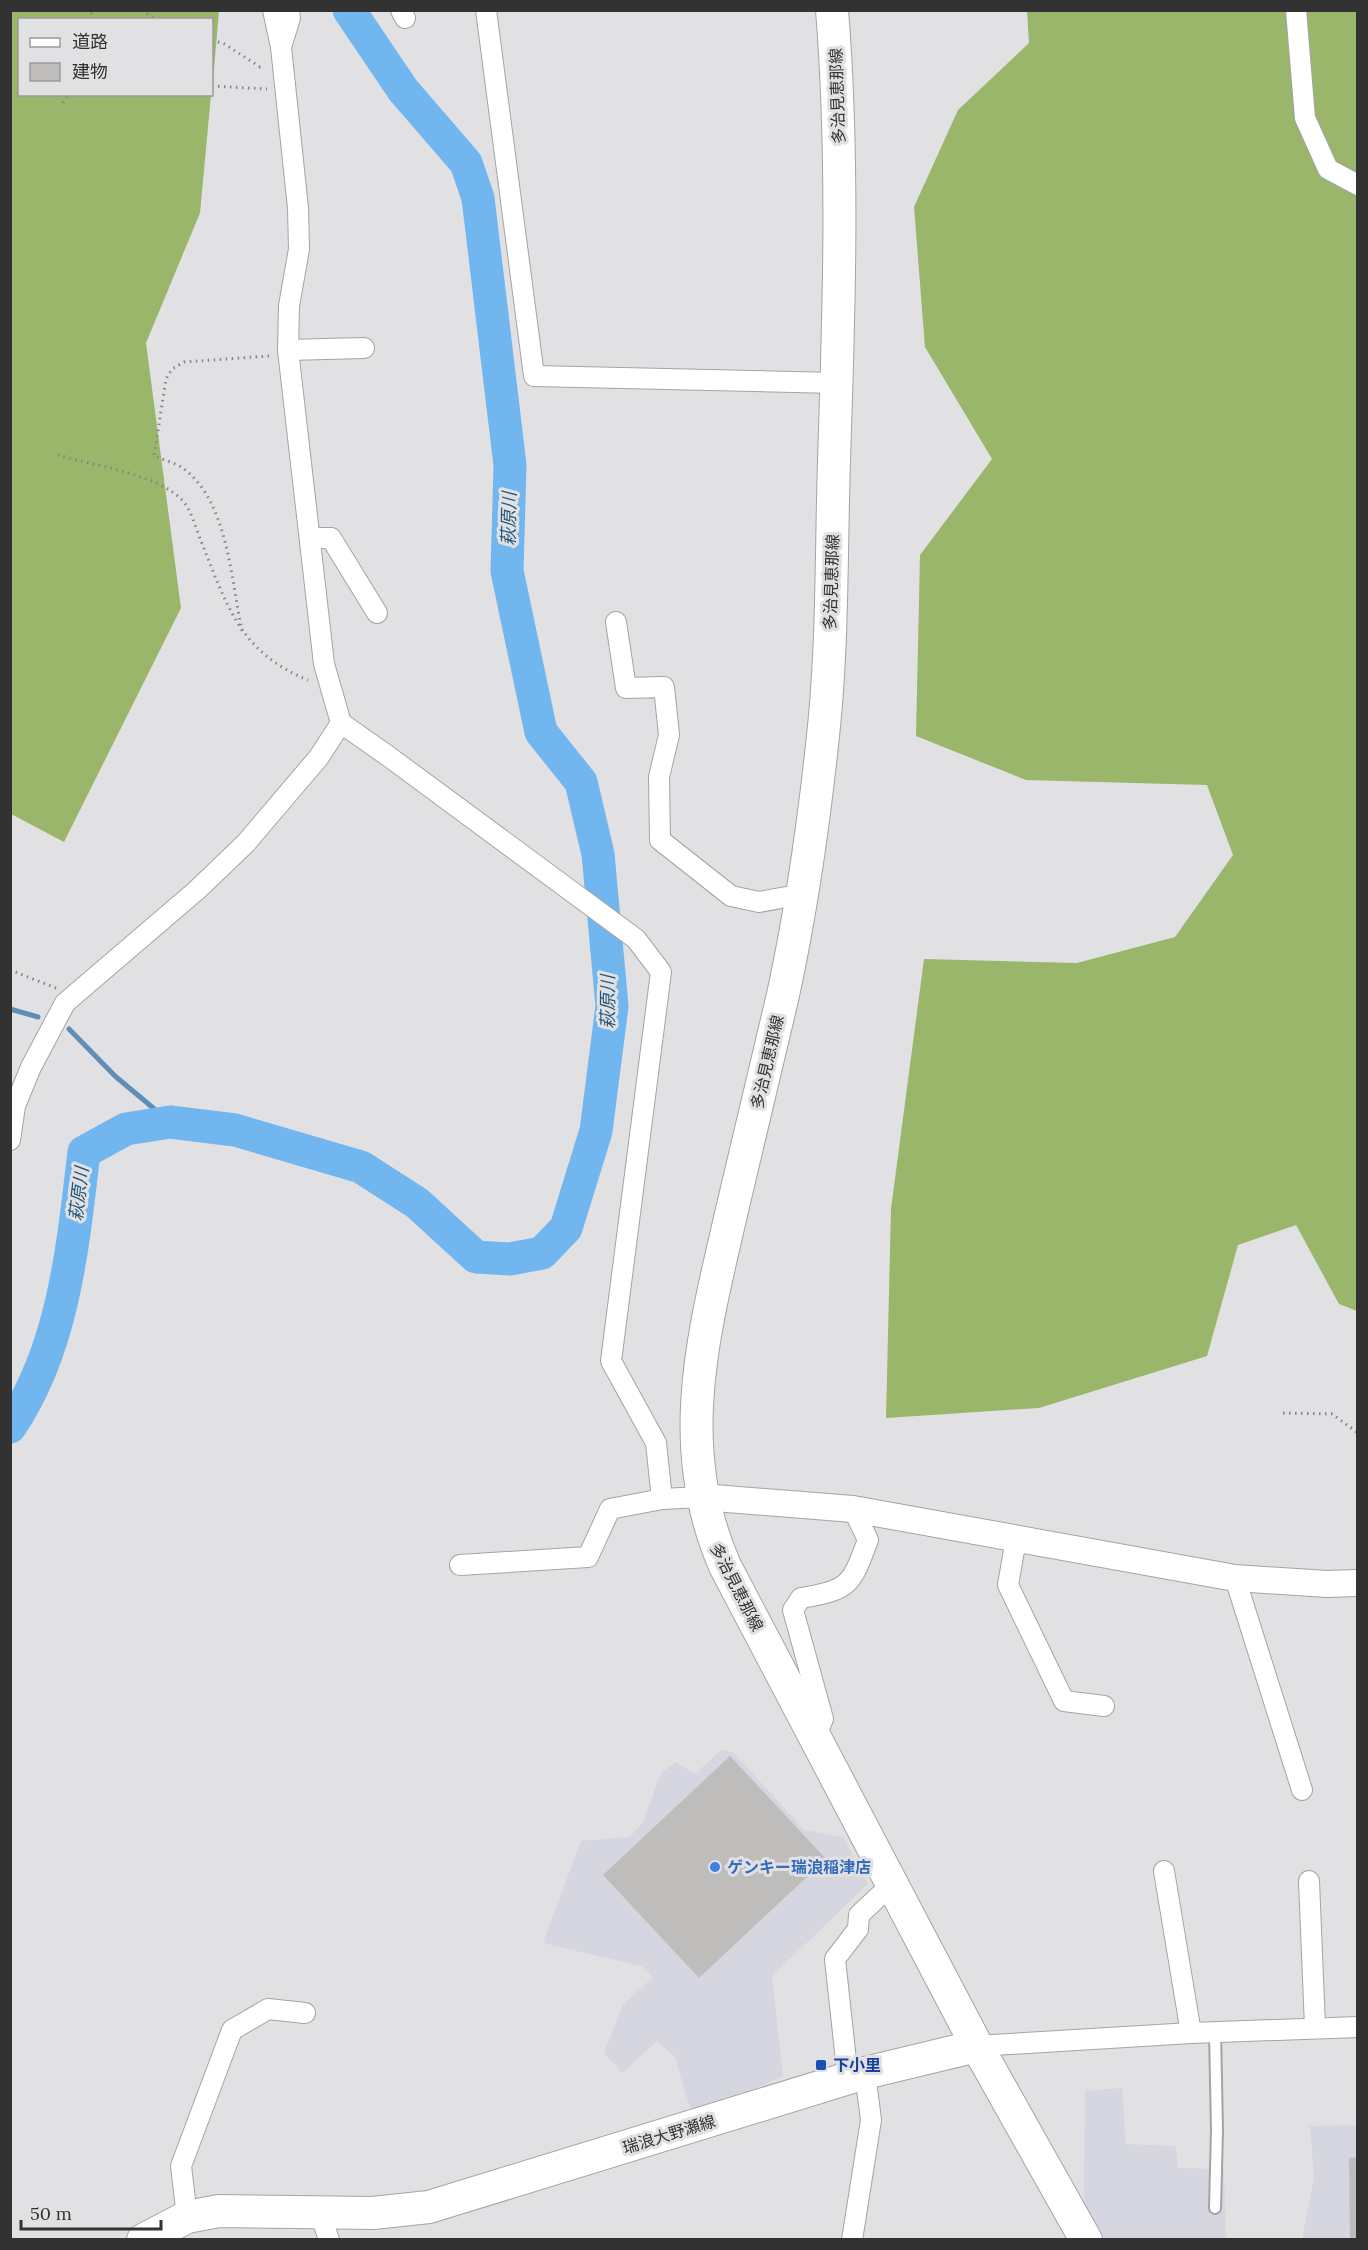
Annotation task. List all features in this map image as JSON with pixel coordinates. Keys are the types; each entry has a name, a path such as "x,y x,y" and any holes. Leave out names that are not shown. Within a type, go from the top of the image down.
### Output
{"main road":[{"name":"多治見恵那線","path":"832,10 839,159 836,382 828,660 823,741 803,894 783,991 704,1332 696,1395 695,1443 702,1497 713,1539 725,1566 977,2046"},
{"name":"瑞浪大野瀬線","path":"143,2240 187,2217 219,2211 324,2226 373,2213 429,2207 856,2076 977,2046"},
{"path":"977,2046 1086,2240"}],"street":[{"path":"273,10 288,90 299,249 289,306 288,353 324,664 340,723 636,939 661,972 611,1362 656,1443 662,1499"},
{"path":"282,54 290,18 289,10"},
{"path":"486,10 534,376 836,382"},
{"path":"1296,10 1305,118 1328,169 1358,185"},
{"path":"288,353 364,348"},
{"path":"310,538 331,538 377,613"},
{"path":"616,622 626,688 664,687 669,735 659,777 660,840 731,896 759,902 803,894"},
{"path":"10,1140 15,1106 31,1067 65,1002 197,890 246,843 319,757 340,723"},
{"path":"460,1565 588,1557 610,1509 662,1499 702,1497 853,1509 1235,1578 1327,1584 1358,1583"},
{"path":"815,1737 823,1719 793,1610 801,1598 834,1593 855,1575 868,1539 853,1509"},
{"path":"1016,1539 1008,1585 1064,1701 1104,1706"},
{"path":"1235,1578 1302,1790"},
{"path":"1164,1871 1191,2033"},
{"path":"1309,1881 1315,2027"},
{"path":"852,2240 871,2120 856,2076 835,1959 858,1929 859,1915 892,1884"},
{"path":"187,2217 181,2166 232,2030 268,2008 305,2013"},
{"path":"977,2046 1191,2033 1358,2027"}],"lane":[{"path":"1215,2032 1215,2208"}],"path":[{"path":"213,41 223,43 260,67 282,54"},
{"path":"213,86 288,90"},
{"path":"63,103 67,96"},
{"path":"242,631 231,583 225,533 202,486 183,468 154,456 166,379 172,369 184,362 288,353"},
{"path":"58,455 153,482 182,500 233,618 242,631 263,656 291,673 332,690"},
{"path":"10,970 74,995"},
{"path":"1283,1413 1332,1414 1358,1433"}],"shaded area":[{"path":"721,1750 733,1752 804,1830 843,1837 868,1884 772,1976 783,2076 693,2119 675,2057 657,2041 622,2073 604,2053 623,2005 653,1977 641,1966 543,1943 581,1841 630,1837 643,1822 661,1773 675,1762 695,1774"},
{"path":"1122,2088 1126,2144 1176,2146 1178,2168 1224,2169 1226,2239 1103,2239 1084,2206 1085,2091"},
{"path":"1357,2125 1357,2239 1302,2240 1314,2177 1310,2126"}],"green space":[{"path":"10,11 219,11 213,80 213,18 18,18 18,96 211,96 200,213 146,343 181,608 64,842 11,814"},
{"path":"1027,11 1357,11 1357,1311 1339,1304 1296,1225 1238,1245 1207,1356 1039,1408 886,1418 891,1209 924,959 1077,963 1175,937 1233,855 1207,785 1026,780 916,736 920,555 992,459 925,347 914,207 958,110 1029,43"}],"building":[{"name":"ゲンキー瑞浪稲津店","path":"730,1756 826,1859 699,1978 603,1875"},
{"path":"1358,2157 1358,2240 1350,2240 1349,2158"}],"waterway":[{"name":"萩原川","path":"10,1427 43,1364 54,1330 70,1259 84,1152 126,1129 170,1122 235,1130 361,1167 417,1203 476,1257 510,1259 542,1253 566,1228 596,1131 612,1006 598,854 581,782 541,732 507,571 510,465 478,198 466,163 403,90 349,10"},
{"path":"10,1009 38,1017"},
{"path":"69,1029 115,1076 158,1112 160,1124"}],"place":[{"name":"ゲンキー瑞浪稲津店","path":"715,1867"},
{"name":"下小里","path":"821,2065"}]}
